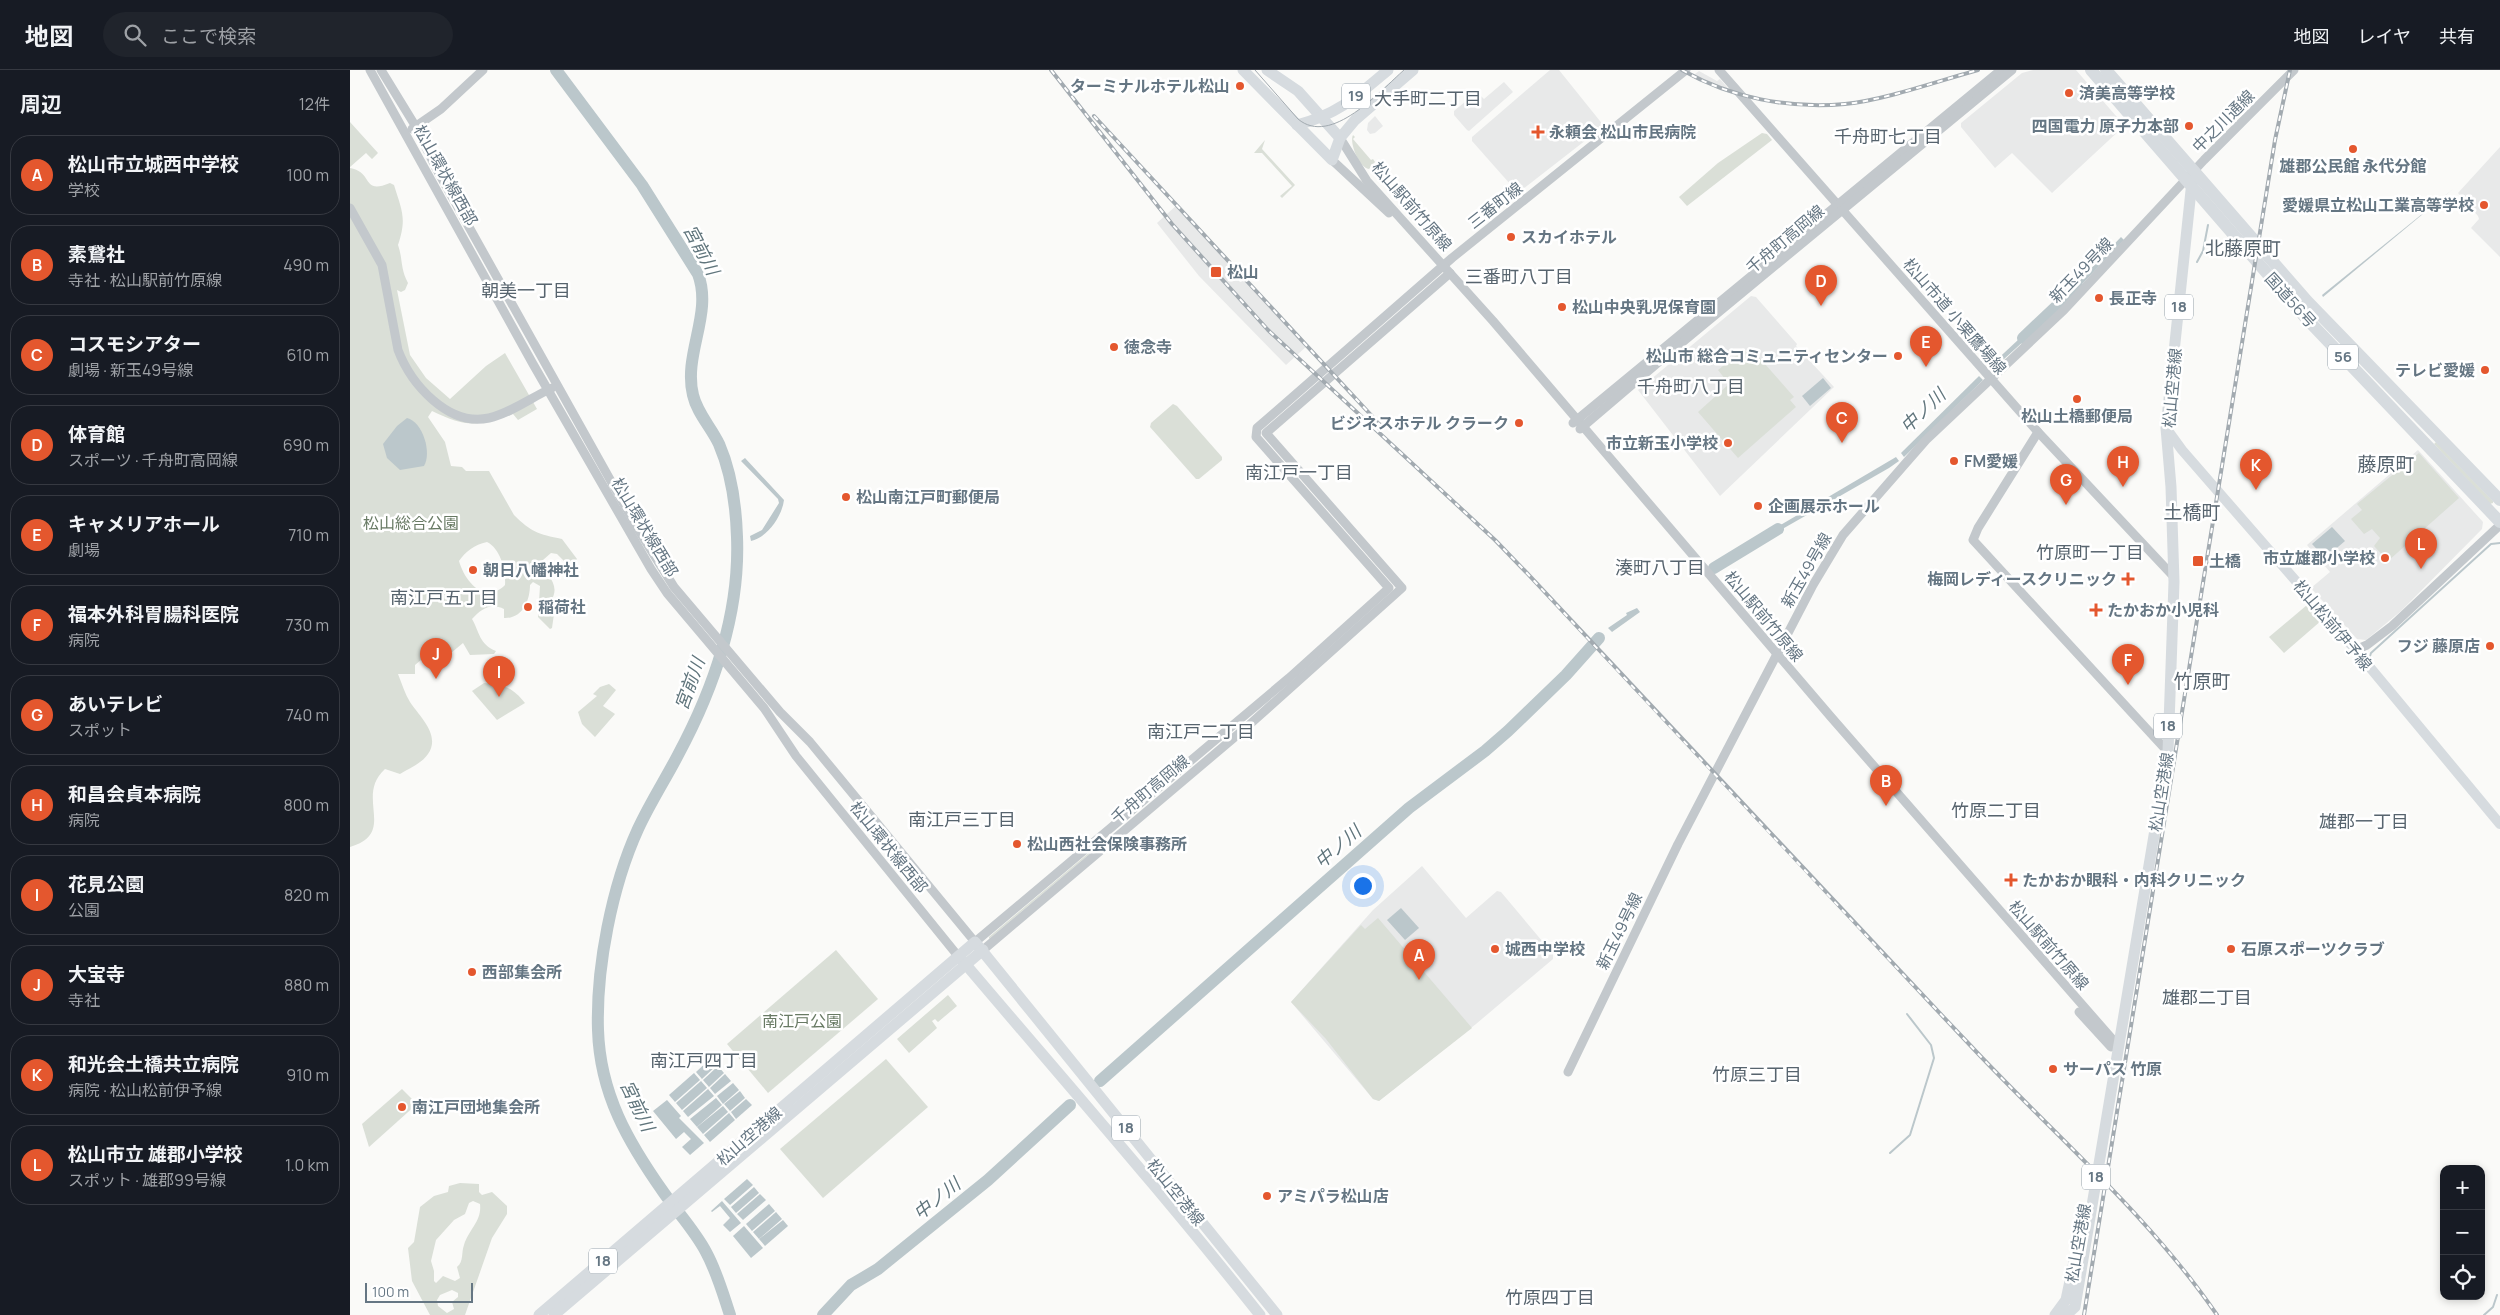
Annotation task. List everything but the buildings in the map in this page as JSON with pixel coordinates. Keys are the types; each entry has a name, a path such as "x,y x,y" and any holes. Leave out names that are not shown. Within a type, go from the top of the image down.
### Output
{"highway":[{"name":"国道56号","path":"2090,70 2190,179 2500,500"},
{"name":"国道56号","path":"2106,70 2190,179 2304,316 2500,524"}],"main road":[{"path":"1243,70 1268,98 1332,160"},
{"name":"19","path":"1267,70 1298,91 1340,138"},
{"name":"19","path":"1297,125 1322,118 1344,107 1388,70"},
{"name":"19","path":"1332,160 1340,138 1355,120 1413,70"},
{"path":"1268,98 1283,80"},
{"name":"19","path":"1286,114 1322,118"},
{"name":"松山空港線","path":"2055,1315 2069,1309 2115,1047 2123,1022 2168,752 2174,576 2171,487 2166,428 2190,179"},
{"name":"松山松前伊予線","path":"2166,428 2206,478 2355,650 2500,824"},
{"name":"松山空港線","path":"554,1315 679,1202 979,946 1106,1102 1140,1149 1277,1315"},
{"name":"松山空港線","path":"962,960 1084,1104 1116,1138 1260,1315"},
{"name":"松山空港線","path":"539,1315 669,1211"}],"street":[{"name":"松山環状線西部","path":"370,70 651,569 667,593 764,708 796,756 962,960"},
{"name":"松山環状線西部","path":"381,70 416,127 436,168 636,526 676,588 780,712 816,749 979,946"},
{"path":"405,132 416,127 442,109 483,70"},
{"name":"三番町線","path":"1262,430 1444,271 1686,70"},
{"name":"松山市道 小栗鷹場線","path":"1719,70 2038,432 2174,576"},
{"name":"中之川通線","path":"2190,179 2294,70"},
{"name":"千舟町高岡線","path":"1578,425 1665,351 2007,71"},
{"path":"1340,138 1355,180"},
{"name":"松山駅前竹原線","path":"1340,138 1367,181 1388,208 2115,1047"},
{"name":"松山駅前竹原線","path":"1332,160 1388,208"},
{"name":"新玉49号線","path":"1568,1072 1678,844 1813,585 1844,535 1926,440 1987,375 2064,310 2190,179"},
{"path":"350,208 382,265 402,362 417,384 446,410 465,417 489,418 558,384"},
{"name":"千舟町高岡線","path":"1256,430 1262,430 1402,588 1249,724 979,946 1390,588 1256,437 1256,430"},
{"path":"2038,432 1978,528 1973,540 2168,752"},
{"path":"2355,650 2368,645 2392,626 2500,524"},
{"path":"1243,717 1249,724"}],"shaded area":[{"name":"永頼会 松山市民病院","path":"1550,70 1559,70 1604,126 1518,193 1472,141 1472,137"},
{"path":"2033,70 2076,70 2123,124 2122,128 2052,193 2012,153 1995,168 1961,127 1961,123 2022,73"},
{"path":"1699,71 1717,81 1720,79 1733,94 1691,77"},
{"name":"永頼会 松山市民病院","path":"1504,82 1513,92 1469,131 1467,130 1454,115 1454,111 1477,92 1484,99"},
{"path":"1375,116 1383,126 1375,133 1370,134 1367,130 1368,123"},
{"name":"愛媛県立松山工業高等学校","path":"2500,147 2500,257 2471,228 2479,219 2478,216 2458,193"},
{"path":"2453,189 2323,297 2322,295"},
{"path":"1178,204 1308,345 1286,365 1199,276 1157,223"},
{"path":"2121,237 2124,240 2068,299 2065,296"},
{"name":"市立新玉小学校","path":"1751,296 1756,297 1797,344 1796,346 1834,387 1720,496 1638,390"},
{"path":"2034,325 2037,329 1992,370 1989,367"},
{"path":"1979,376 1983,380 1904,457 1901,453"},
{"path":"1823,378 1831,388 1810,406 1802,396"},
{"path":"407,418 418,425 422,432 427,454 424,466 400,470 387,458 383,444 397,426"},
{"name":"市立雄郡小学校","path":"2418,450 2483,522 2482,529 2401,611 2366,640 2357,639 2311,588 2330,572 2307,545"},
{"path":"1896,457 1899,461 1889,468 1765,539 1762,536"},
{"path":"745,458 784,500 780,513 773,525 763,535 751,541 750,536 762,530 779,503 778,499 741,461"},
{"path":"2332,527 2345,541 2325,558 2312,544"},
{"path":"1752,542 1754,545 1716,570 1713,567"},
{"path":"1637,608 1640,612 1612,632 1608,628 1627,615 1626,613"},
{"path":"1422,866 1466,918 1497,891 1501,892 1553,954 1553,959 1476,1024 1379,1101 1373,1099 1291,1002 1373,910"},
{"path":"1401,908 1419,928 1405,940 1387,920"},
{"path":"711,1058 717,1065 702,1079 696,1072"},
{"path":"718,1066 724,1073 709,1087 703,1080"},
{"path":"694,1073 700,1080 675,1102 669,1095"},
{"path":"725,1074 731,1081 715,1094 710,1088"},
{"path":"701,1081 707,1088 682,1110 676,1103"},
{"path":"733,1083 739,1090 723,1104 717,1096"},
{"path":"708,1089 714,1096 688,1117 683,1111"},
{"path":"740,1091 745,1098 730,1111 724,1104"},
{"path":"716,1098 722,1105 697,1127 690,1119"},
{"path":"746,1099 752,1105 736,1119 731,1112"},
{"path":"667,1100 681,1116 679,1118 704,1143 690,1155 682,1147 691,1139 684,1132 676,1139 653,1111"},
{"path":"723,1106 728,1112 703,1134 697,1127"},
{"path":"729,1113 735,1120 710,1142 704,1135"},
{"path":"747,1179 753,1185 730,1205 724,1199"},
{"path":"754,1187 759,1193 736,1213 731,1207"},
{"path":"760,1194 766,1200 743,1220 737,1214"},
{"path":"722,1201 741,1223 730,1232 723,1225 730,1218 720,1206 711,1211"},
{"path":"769,1204 775,1211 752,1231 746,1224"},
{"path":"776,1212 782,1219 759,1239 753,1232"},
{"path":"783,1220 788,1226 765,1246 759,1239"},
{"path":"744,1226 763,1248 751,1258 733,1236"}],"green space":[{"path":"350,122 378,153 372,159 366,153 350,167"},
{"path":"1762,133 1767,134 1772,140 1687,206 1679,197 1718,163"},
{"path":"1353,135 1355,137 1353,139 1371,160 1373,159 1375,162 1369,169 1365,168 1358,160 1352,143"},
{"path":"1265,140 1262,149 1295,185 1282,198 1280,196 1292,186 1262,153 1254,153"},
{"name":"松山総合公園","path":"350,168 362,174 371,185 381,186 390,183 394,185 403,221 398,245 408,283 405,290 401,292 397,290 410,355 426,378 450,399 486,366 505,353 537,409 518,420 513,414 481,423 464,423 432,411 428,417 445,442 451,466 462,467 466,471 489,471 514,515 535,532 562,539 577,559 573,563 567,564 557,554 551,553 543,560 555,590 550,602 554,614 552,628 550,629 538,617 540,586 533,582 530,585 527,603 516,616 504,618 504,609 491,606 479,612 472,619 486,645 496,651 494,654 470,655 463,643 445,658 428,654 415,665 415,674 398,674 408,699 428,726 432,740 431,747 428,754 422,760 400,774 385,769 377,780 373,791 374,824 371,833 364,841 350,847","holes":["487,542 492,545 502,561 505,585 498,591 490,593 483,592 471,583 459,561 468,551 478,545"]},
{"path":"1744,349 1752,359 1757,355 1794,397 1790,400 1796,407 1738,458 1698,412 1729,384 1718,370"},
{"path":"1173,404 1177,406 1222,457 1222,460 1199,479 1196,479 1150,427 1151,423"},
{"path":"2436,442 2493,503 2490,504 2434,444"},
{"path":"2419,453 2459,498 2388,561 2374,546 2380,538 2372,529 2364,534 2351,519 2362,510 2357,504"},
{"path":"2307,605 2322,620 2284,653 2269,637"},
{"path":"484,683 508,688 516,693 525,703 497,720 472,691"},
{"path":"609,684 616,690 603,706 615,714 595,737 582,724 578,712 597,696 593,694 600,687"},
{"path":"1105,841 989,939 989,937"},
{"path":"1378,918 1472,1028 1379,1101 1373,1099 1326,1039 1291,1002 1361,925 1365,929"},
{"name":"南江戸公園","path":"836,950 878,999 768,1093 727,1044"},
{"path":"948,995 957,1006 938,1022 935,1019 932,1021 937,1028 909,1053 897,1039"},
{"path":"886,1059 928,1107 823,1198 780,1149"},
{"path":"402,1089 417,1104 369,1147 362,1124"},
{"path":"460,1183 479,1184 479,1192 482,1195 492,1192 507,1206 507,1214 492,1238 465,1315 430,1315 412,1281 408,1248 414,1242 420,1207 434,1196 448,1192 449,1186","holes":["473,1201 480,1204 480,1210 477,1220 466,1239 461,1262 457,1267 460,1278 455,1281 443,1276 436,1283 434,1281 431,1261 436,1240 454,1220 465,1214 469,1203","452,1290 458,1293 458,1297 452,1302 454,1309 447,1313 438,1306 437,1300 440,1295"]}],"waterway":[{"name":"宮前川","path":"556,70 642,185 698,274 702,289 702,304 692,364 691,380 693,395 698,408 719,444 730,478 736,513 737,565 734,594 722,649 713,677 691,730 638,829 620,876 613,901 603,954 598,1006 600,1053 604,1075 618,1116 651,1174 706,1252 717,1275 730,1315"},
{"path":"2197,262 2203,251 2208,225"},
{"name":"中ノ川","path":"2023,338 2077,287"},
{"name":"中ノ川","path":"1714,568 1778,529"},
{"path":"2369,659 2371,653 2491,544 2500,543"},
{"name":"中ノ川","path":"1100,1081 1409,808 1485,751 1508,731 1566,675 1599,638"},
{"path":"1890,1153 1910,1135 1934,1058 1931,1045 1907,1014"},
{"name":"中ノ川","path":"823,1315 851,1285 878,1269 988,1180 1070,1105"},
{"path":"2484,1315 2493,1307 2497,1295"}],"tram line":[{"path":"1255,70 1298,119 1311,126 1325,126 1340,121 1354,113 1404,70"}],"railway":[{"path":"1051,70 1172,224 1268,330 1495,540 1525,571 1969,1044 2130,1208 2190,1278 2217,1315"},
{"path":"1682,70 1720,88 1740,94 1782,103 1803,105 1845,104 1877,99 1978,70"},
{"path":"2084,1315 2275,140 2290,70"},
{"path":"1094,116 1383,428"}],"place":[{"name":"ターミナルホテル松山","path":"1240,86"},
{"name":"済美高等学校","path":"2069,93"},
{"name":"四国電力 原子力本部","path":"2189,126"},
{"name":"永頼会 松山市民病院","path":"1538,132"},
{"name":"雄郡公民館 永代分館","path":"2353,149"},
{"name":"愛媛県立松山工業高等学校","path":"2484,205"},
{"name":"スカイホテル","path":"1511,237"},
{"name":"松山","path":"1216,272"},
{"name":"長正寺","path":"2099,298"},
{"name":"体育館","path":"1821,306"},
{"name":"松山中央乳児保育園","path":"1562,307"},
{"name":"徳念寺","path":"1114,347"},
{"name":"松山市 総合コミュニティセンター","path":"1898,356"},
{"name":"キャメリアホール","path":"1926,367"},
{"name":"テレビ愛媛","path":"2485,370"},
{"name":"松山土橋郵便局","path":"2077,399"},
{"name":"ビジネスホテル クラーク","path":"1519,423"},
{"name":"市立新玉小学校","path":"1728,443"},
{"name":"コスモシアター","path":"1842,443"},
{"name":"FM愛媛","path":"1954,461"},
{"name":"和昌会貞本病院","path":"2123,487"},
{"name":"和光会土橋共立病院","path":"2256,490"},
{"name":"松山南江戸町郵便局","path":"846,497"},
{"name":"あいテレビ","path":"2066,505"},
{"name":"企画展示ホール","path":"1758,506"},
{"name":"市立雄郡小学校","path":"2385,558"},
{"name":"土橋","path":"2198,561"},
{"name":"松山市立 雄郡小学校","path":"2421,569"},
{"name":"朝日八幡神社","path":"473,570"},
{"name":"梅岡レディースクリニック","path":"2128,579"},
{"name":"稲荷社","path":"528,607"},
{"name":"たかおか小児科","path":"2096,610"},
{"name":"フジ 藤原店","path":"2490,646"},
{"name":"大宝寺","path":"436,679"},
{"name":"福本外科胃腸科医院","path":"2128,685"},
{"name":"花見公園","path":"499,697"},
{"name":"素鵞社","path":"1886,806"},
{"name":"松山西社会保険事務所","path":"1017,844"},
{"name":"たかおか眼科・内科クリニック","path":"2011,880"},
{"name":"城西中学校","path":"1495,949"},
{"name":"石原スポーツクラブ","path":"2231,949"},
{"name":"西部集会所","path":"472,972"},
{"name":"松山市立城西中学校","path":"1419,980"},
{"name":"サーパス 竹原","path":"2053,1069"},
{"name":"南江戸団地集会所","path":"402,1107"},
{"name":"アミパラ松山店","path":"1267,1196"}],"district":[{"name":"大手町二丁目","path":"1428,99"},
{"name":"千舟町七丁目","path":"1888,137"},
{"name":"北藤原町","path":"2243,248"},
{"name":"三番町八丁目","path":"1519,277"},
{"name":"朝美一丁目","path":"526,291"},
{"name":"千舟町八丁目","path":"1691,387"},
{"name":"藤原町","path":"2386,464"},
{"name":"南江戸一丁目","path":"1299,473"},
{"name":"土橋町","path":"2192,512"},
{"name":"竹原町一丁目","path":"2090,553"},
{"name":"湊町八丁目","path":"1660,568"},
{"name":"南江戸五丁目","path":"444,598"},
{"name":"竹原町","path":"2202,681"},
{"name":"南江戸二丁目","path":"1201,732"},
{"name":"竹原二丁目","path":"1996,811"},
{"name":"南江戸三丁目","path":"962,820"},
{"name":"雄郡一丁目","path":"2364,822"},
{"name":"雄郡二丁目","path":"2207,998"},
{"name":"南江戸四丁目","path":"704,1061"},
{"name":"竹原三丁目","path":"1757,1075"},
{"name":"竹原四丁目","path":"1550,1298"}]}
